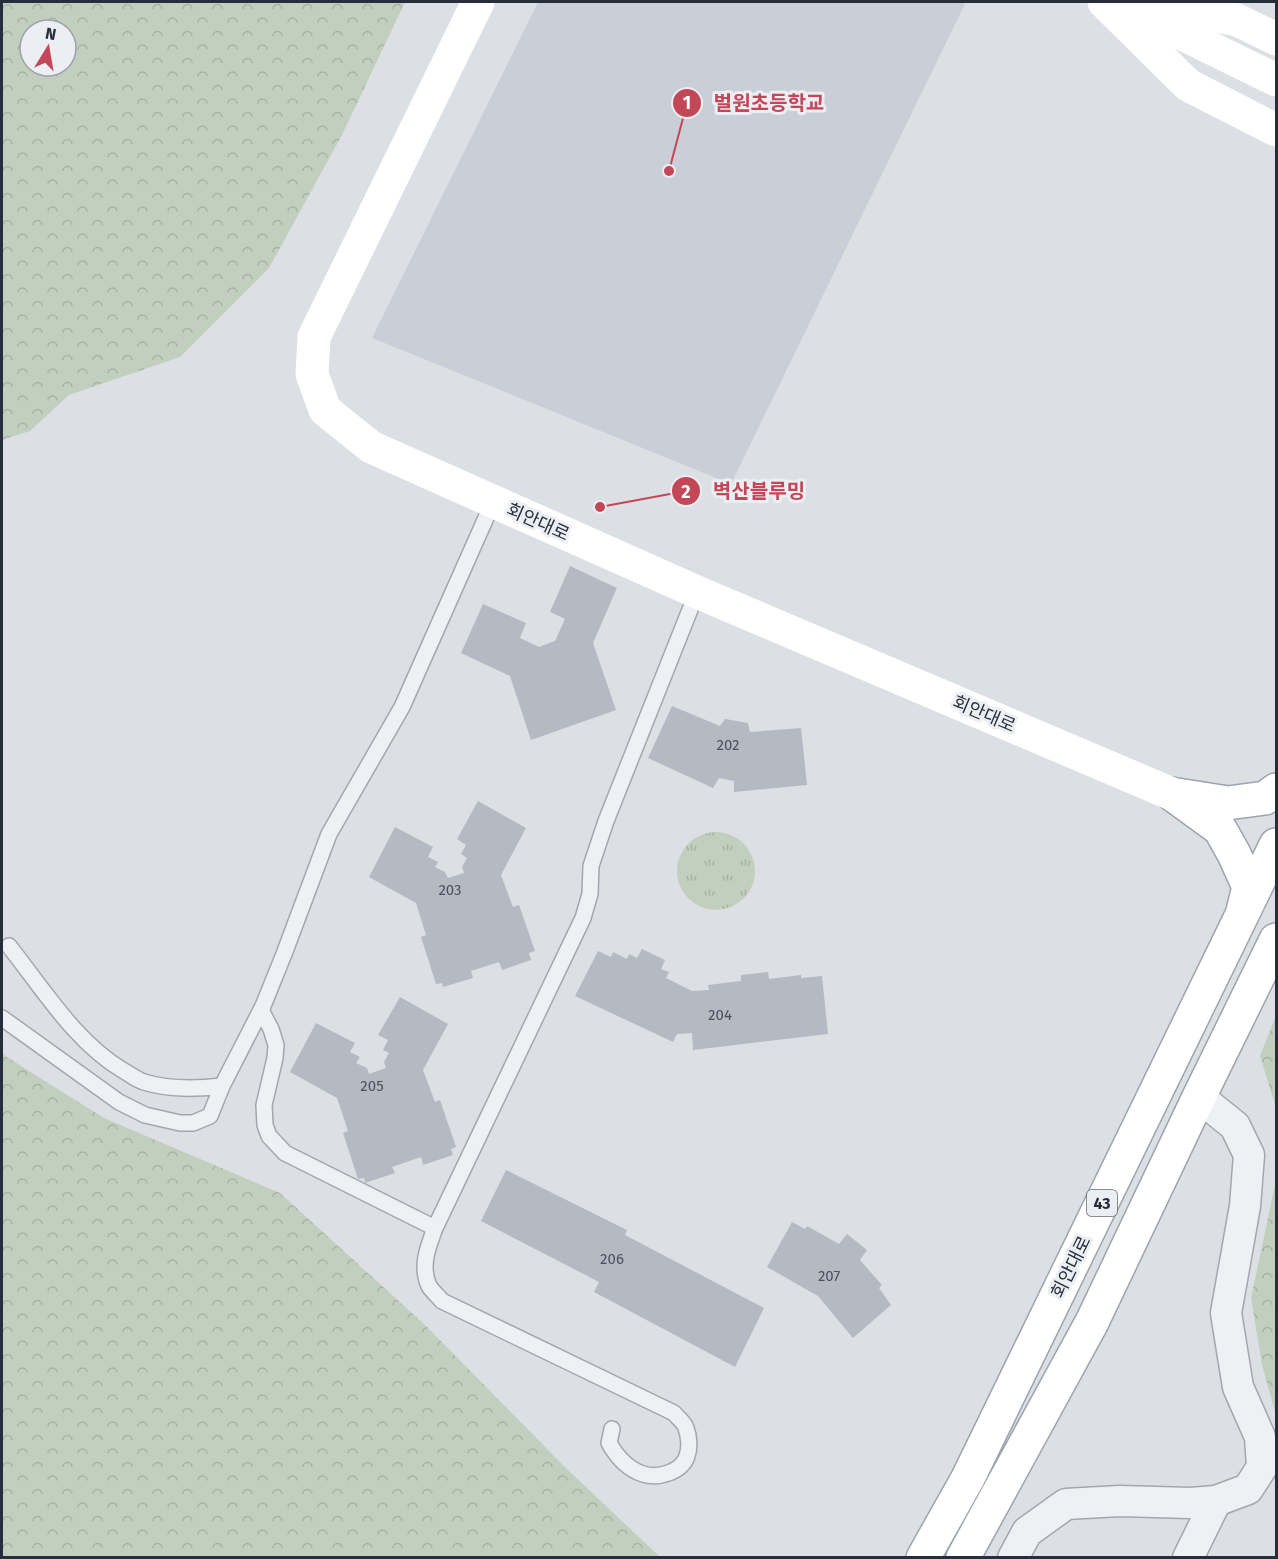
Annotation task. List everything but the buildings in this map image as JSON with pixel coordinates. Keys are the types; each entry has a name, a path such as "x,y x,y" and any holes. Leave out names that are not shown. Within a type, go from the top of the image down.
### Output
{"street":[{"name":"회안대로","path":"478,2 314,337 312,374 325,410 371,447 697,592 1172,794"},
{"path":"1104,2 1188,85 1276,130"},
{"path":"1117,2 1276,80"},
{"path":"1151,2 1237,20 1276,39"},
{"path":"1172,794 1228,803 1265,798 1276,790"},
{"path":"1172,794 1220,829 1249,887 1242,916"},
{"name":"회안대로","path":"923,1557 973,1467 1276,845"},
{"name":"43","path":"963,1557 1092,1322 1276,940"},
{"path":"1013,1557 1027,1532 1066,1504 1120,1501 1216,1502 1248,1489 1262,1467 1260,1437 1238,1387 1227,1313 1245,1206 1249,1155 1235,1126 1199,1097"},
{"path":"1188,1557 1216,1502"}],"lane":[{"path":"2,1018 119,1102 145,1115 173,1122 193,1123 210,1116 222,1086 261,1010 329,834 402,706 493,502"},
{"path":"612,1429 609,1443 617,1457 627,1466 643,1474 654,1476 678,1469 687,1457 689,1442 685,1426 674,1413 442,1301 430,1287 424,1269 428,1247 435,1228 584,918 590,894 591,866 606,821 697,592"},
{"path":"9,946 78,1034 108,1061 142,1082 165,1087 197,1089 222,1086"},
{"path":"261,1010 276,1045 264,1105 265,1125 269,1136 285,1154 435,1228"}],"shaded area":[{"path":"538,2 959,2 965,4 731,484 372,338"}],"green space":[{"path":"2,2 405,2 342,135 269,268 180,357 69,395 30,431 2,440"},
{"path":"708,832 724,832 738,838 749,849 755,863 755,879 749,893 738,904 724,910 708,910 694,904 683,893 677,879 677,863 683,849 694,838"},
{"path":"1276,1015 1276,1108 1260,1056"},
{"path":"2,1054 104,1118 280,1193 425,1325 568,1470 660,1557 2,1557"},
{"path":"1276,1180 1276,1416 1262,1365 1251,1298"}],"place":[{"name":"벌원초등학교","path":"669,171"},
{"name":"벽산블루밍","path":"600,507"}]}
